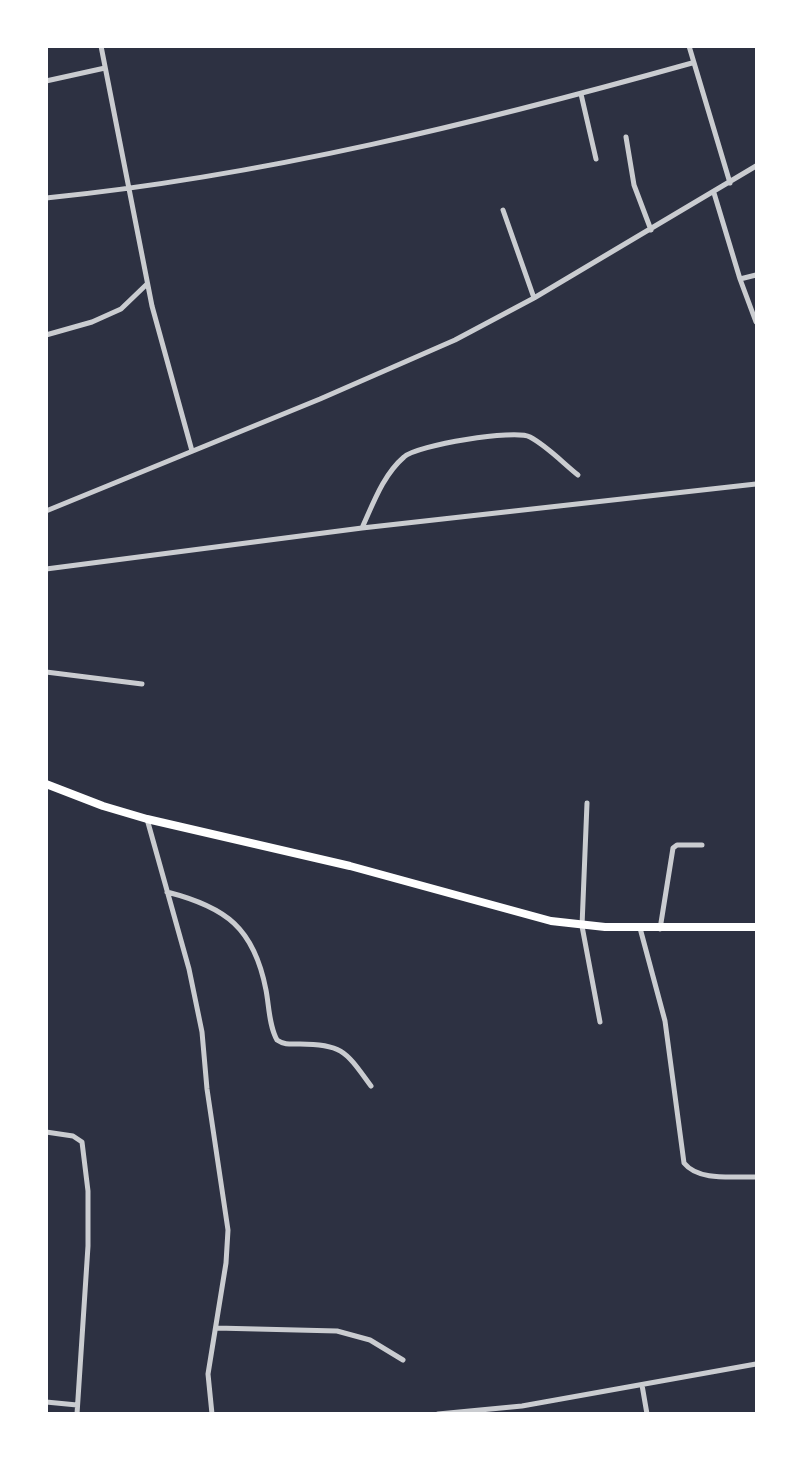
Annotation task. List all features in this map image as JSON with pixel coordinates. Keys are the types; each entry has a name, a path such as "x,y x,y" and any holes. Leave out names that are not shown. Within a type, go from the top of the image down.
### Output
{"main road":[{"path":"46,784 103,806 147,819 291,852 551,921 582,926 660,929 756,927"}],"street":[{"path":"101,46 147,284 192,451"},
{"path":"689,46 692,63 730,183"},
{"path":"46,198 127,189 282,162 419,133 581,94 692,63"},
{"path":"46,81 105,68"},
{"path":"581,94 596,159"},
{"path":"626,137 634,185 651,230"},
{"path":"46,512 445,344 534,298 756,166"},
{"path":"714,193 740,279 756,322"},
{"path":"503,210 534,298"},
{"path":"740,279 756,275"},
{"path":"46,335 92,322 121,309 147,284"},
{"path":"362,528 395,466 406,455 421,449 497,436 529,436 578,475"},
{"path":"46,569 362,528 756,484"},
{"path":"46,672 142,684"},
{"path":"587,803 582,926 600,1022"},
{"path":"147,819 189,969 202,1032 207,1089 228,1230 226,1263 208,1374 212,1413"},
{"path":"660,929 673,848 677,845 702,845"},
{"path":"167,892 186,897 219,912 234,921 242,930 251,943 265,986 277,1040 285,1044 333,1046 352,1059 371,1086"},
{"path":"640,928 665,1020 683,1160 689,1168 708,1175 756,1177"},
{"path":"46,1132 78,1138 84,1149 88,1246 77,1413"},
{"path":"216,1328 337,1331 370,1340 403,1360"},
{"path":"438,1413 511,1411 756,1364"},
{"path":"642,1385 646,1413"},
{"path":"46,1402 77,1405"}]}
